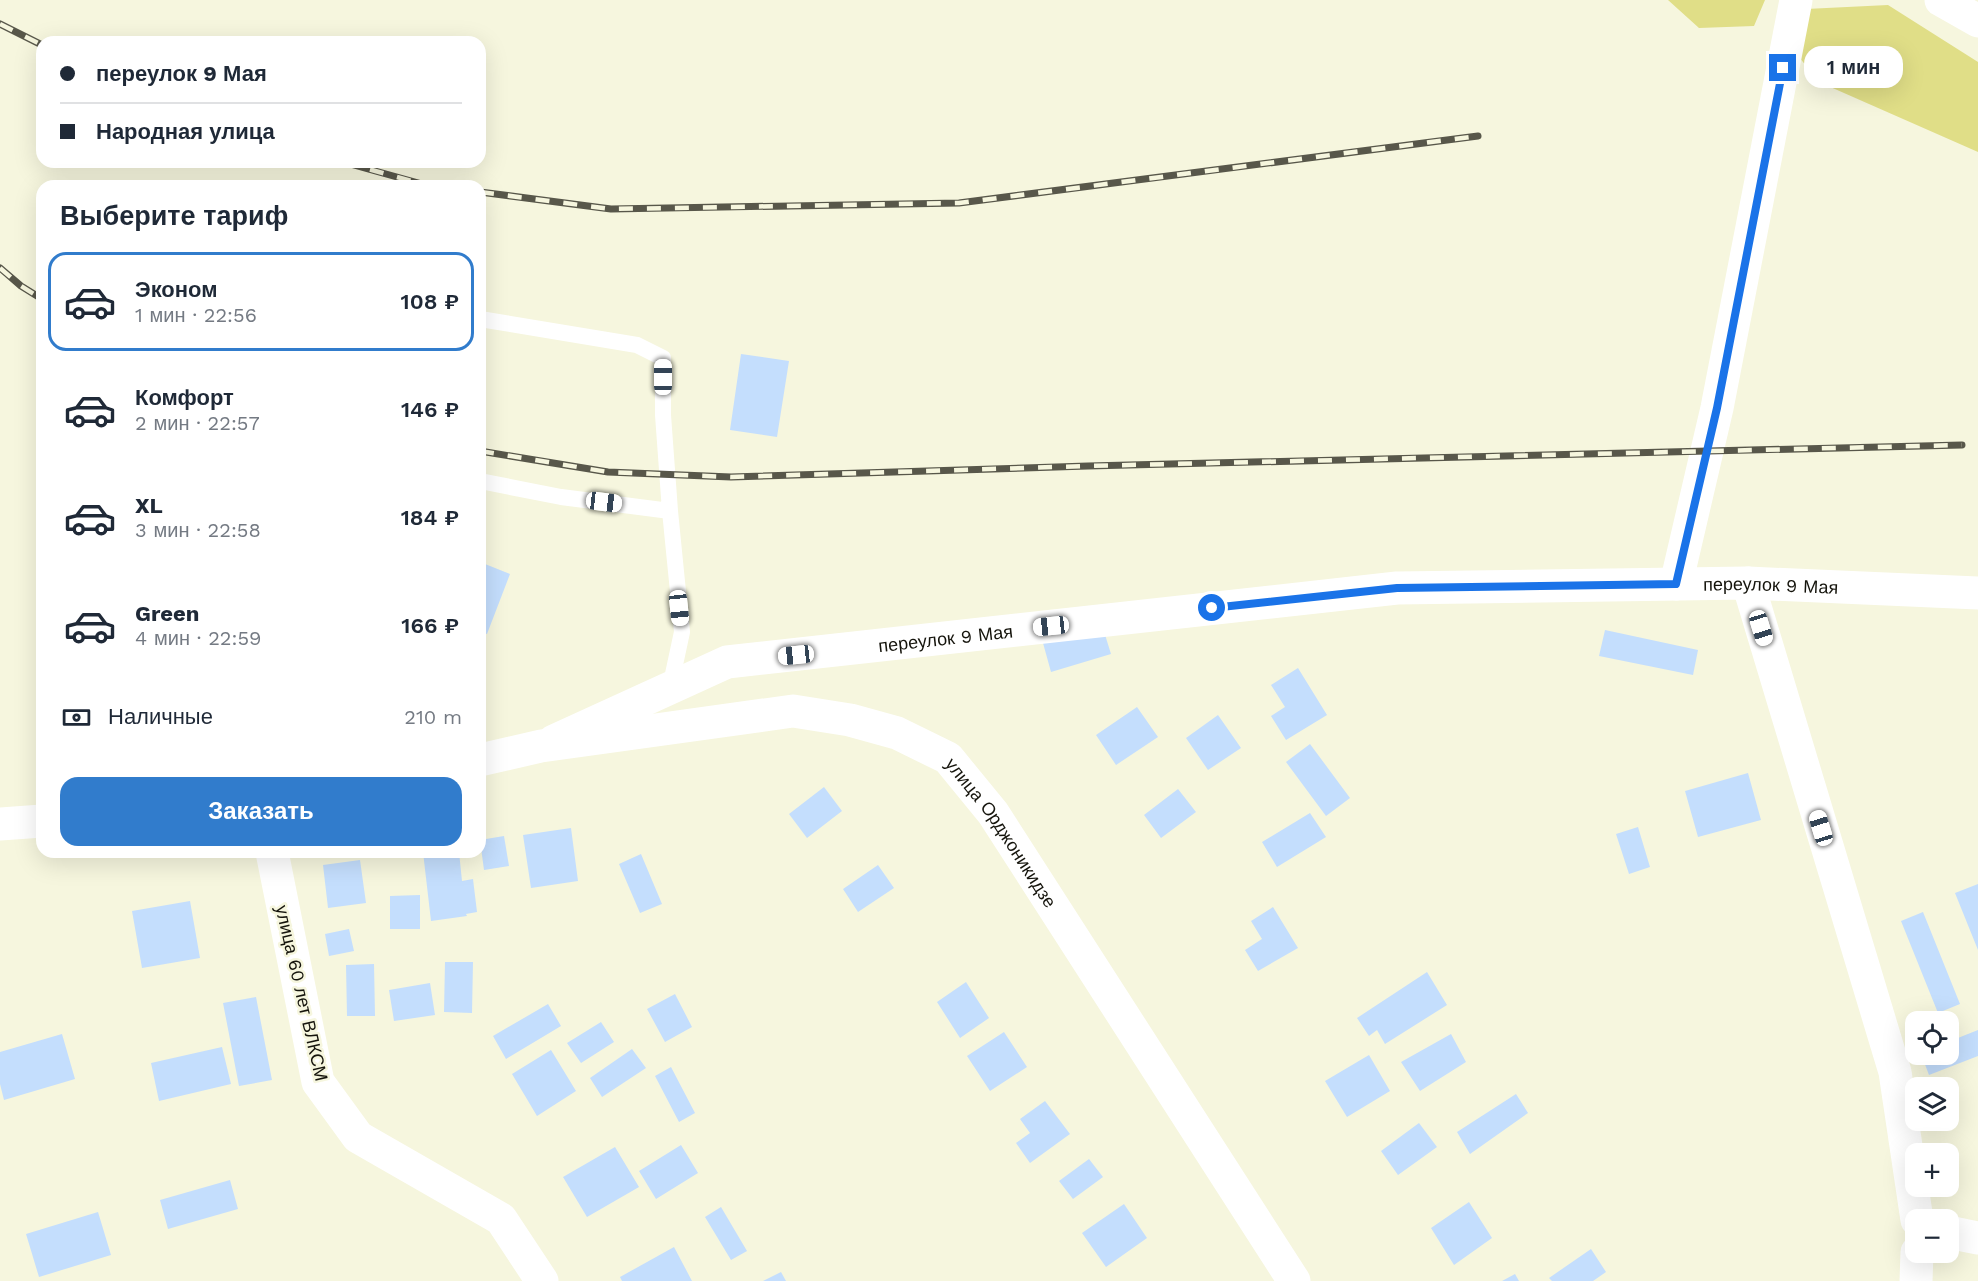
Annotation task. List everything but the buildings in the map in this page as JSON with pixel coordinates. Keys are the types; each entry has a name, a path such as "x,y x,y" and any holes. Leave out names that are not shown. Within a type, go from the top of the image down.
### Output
{"street":[{"path":"1676,584 1717,408 1796,0"},
{"path":"1941,0 1978,21"},
{"path":"1748,583 1895,1072 1915,1209"},
{"name":"переулок 9 Мая","path":"542,746 727,662 1386,589 1748,583 1978,593"},
{"name":"улица Орджоникидзе","path":"486,759 542,746 793,711 850,720 897,733 948,758 993,813 1293,1281"},
{"path":"0,824 36,821"},
{"name":"улица 60 лет ВЛКСМ","path":"273,858 318,1082 358,1137 501,1219 542,1281"},
{"path":"1959,1235 1978,1239"},
{"path":"1916,1281 1917,1263"}],"lane":[{"path":"486,320 637,345 663,358 663,415 681,632 670,688"},
{"path":"486,482 561,497 670,511"}],"shaded area":[{"path":"1668,0 1765,0 1754,26 1699,28"},
{"path":"1888,5 1978,62 1978,152 1819,82 1783,37 1806,9"}],"railway":[{"path":"0,24 36,42"},
{"path":"486,193 611,209 959,203 1478,136"},
{"path":"365,168 408,180"},
{"path":"0,268 36,295"},
{"path":"486,452 608,472 731,477 1962,445"}],"route":[{"path":"1212,608 1397,588 1676,584 1717,408 1783,68"}]}
